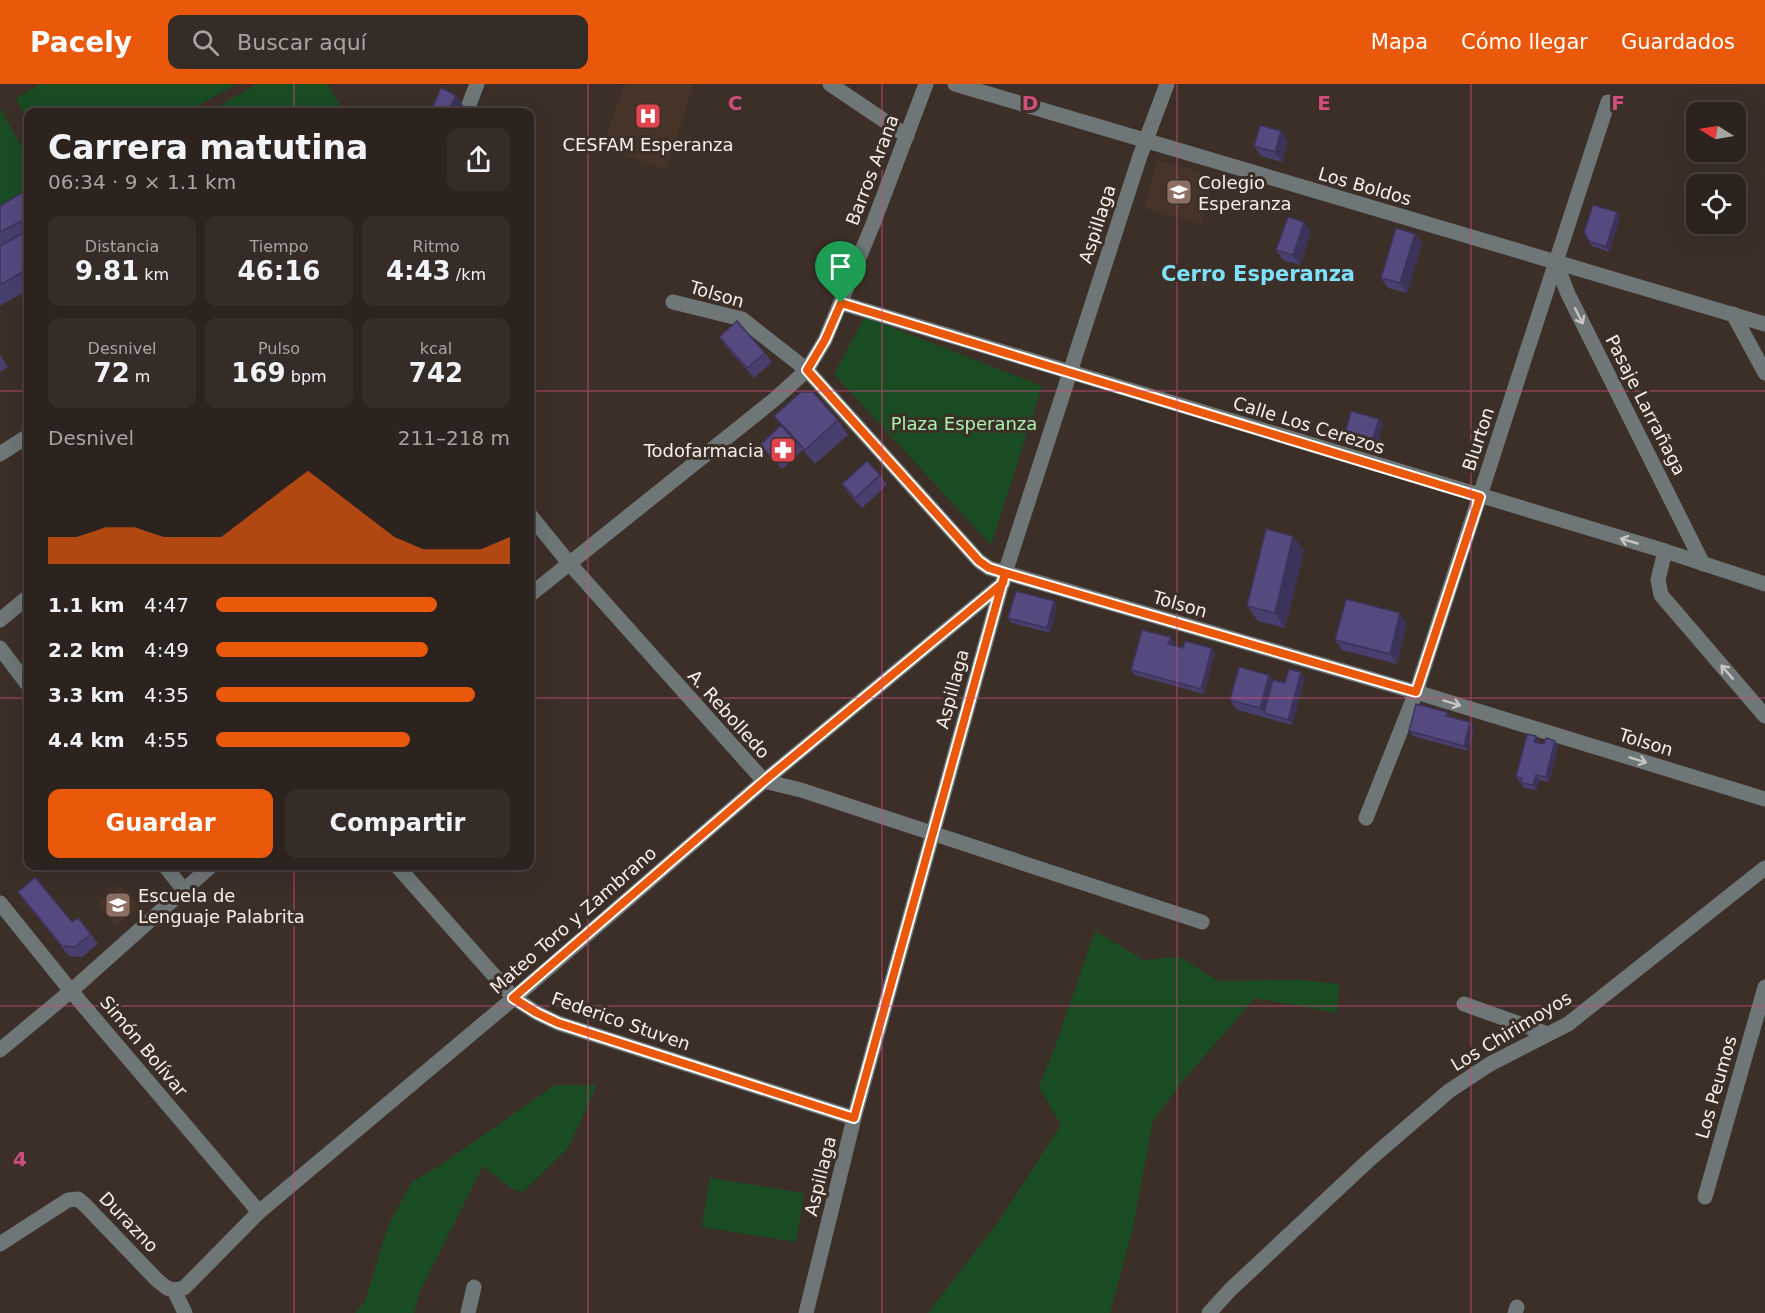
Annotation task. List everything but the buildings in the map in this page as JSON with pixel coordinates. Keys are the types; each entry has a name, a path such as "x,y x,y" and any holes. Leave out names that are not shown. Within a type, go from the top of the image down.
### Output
{"street":[{"path":"468,107 477,84"},
{"path":"830,84 907,136"},
{"name":"Barros Arana","path":"534,592 775,399 807,370 825,340 841,303 926,84"},
{"name":"Los Boldos","path":"955,84 1765,324"},
{"name":"Aspillaga","path":"806,1313 854,1118 1004,578 1167,84"},
{"name":"Blurton","path":"1366,818 1416,692 1608,102"},
{"name":"Pasaje Larrañaga","path":"1556,263 1568,294 1703,564"},
{"name":"Tolson","path":"673,302 742,319 807,370 979,561 1004,578 1416,692 1765,799"},
{"name":"Calle Los Cerezos","path":"841,303 1765,584"},
{"path":"1733,314 1765,373"},
{"path":"0,454 24,439"},
{"name":"A. Rebolledo","path":"534,519 569,563 764,781 801,790 1202,922"},
{"path":"1665,552 1658,580 1661,595 1765,716"},
{"name":"Mateo Toro y Zambrano","path":"174,1290 184,1288 260,1212 1004,578"},
{"path":"0,620 24,600"},
{"path":"0,648 24,681"},
{"name":"Los Chirimoyos","path":"1209,1313 1230,1290 1370,1159 1449,1091 1490,1064 1568,1024 1765,868"},
{"path":"168,870 183,889"},
{"path":"0,1050 71,991 206,870"},
{"name":"Federico Stuven","path":"401,870 513,998 537,1013 558,1023 854,1118"},
{"name":"Simón Bolívar","path":"0,903 71,991 260,1212"},
{"name":"Los Peumos","path":"1705,1197 1765,987"},
{"path":"1464,1004 1548,1034"},
{"name":"Durazno","path":"0,1244 68,1200 78,1199 157,1280 167,1288 174,1290 185,1313"},
{"path":"468,1313 474,1287"}],"shaded area":[{"name":"CESFAM Esperanza","path":"625,84 694,84 666,169 602,148"},
{"name":"Colegio Esperanza","path":"1158,160 1214,176 1201,224 1144,208"},
{"name":"Escuela de Lenguaje Palabrita","path":"119,885 138,907 116,926 98,904"}],"green space":[{"path":"41,84 237,84 193,108 24,108 24,113 16,98"},
{"path":"257,84 328,84 342,108 216,108"},
{"path":"0,108 24,151 24,202 0,216"},
{"name":"Plaza Esperanza","path":"865,317 1042,386 991,545 834,374"},
{"path":"1095,931 1144,960 1180,957 1218,981 1298,980 1339,984 1337,1013 1255,998 1181,1083 1153,1121 1132,1232 1110,1313 928,1313 998,1222 1061,1125 1039,1087"},
{"path":"555,1085 597,1085 568,1148 523,1192 512,1189 483,1166 420,1291 414,1313 355,1313 365,1301 388,1226 412,1182 439,1166"},
{"path":"710,1178 804,1193 796,1242 702,1227"}],"place":[{"name":"CESFAM Esperanza","path":"648,116"},
{"name":"Colegio Esperanza","path":"1179,192"},
{"name":"Todofarmacia","path":"783,450"},
{"name":"Escuela de Lenguaje Palabrita","path":"118,905"}],"district":[{"name":"Cerro Esperanza","path":"1258,274"}],"route":[{"path":"841,303 825,340 807,370 979,561 989,568 1005,573 1003,583 764,781 513,998 558,1023 854,1118 1003,583 1005,573 1416,692 1480,497 841,303"}]}
